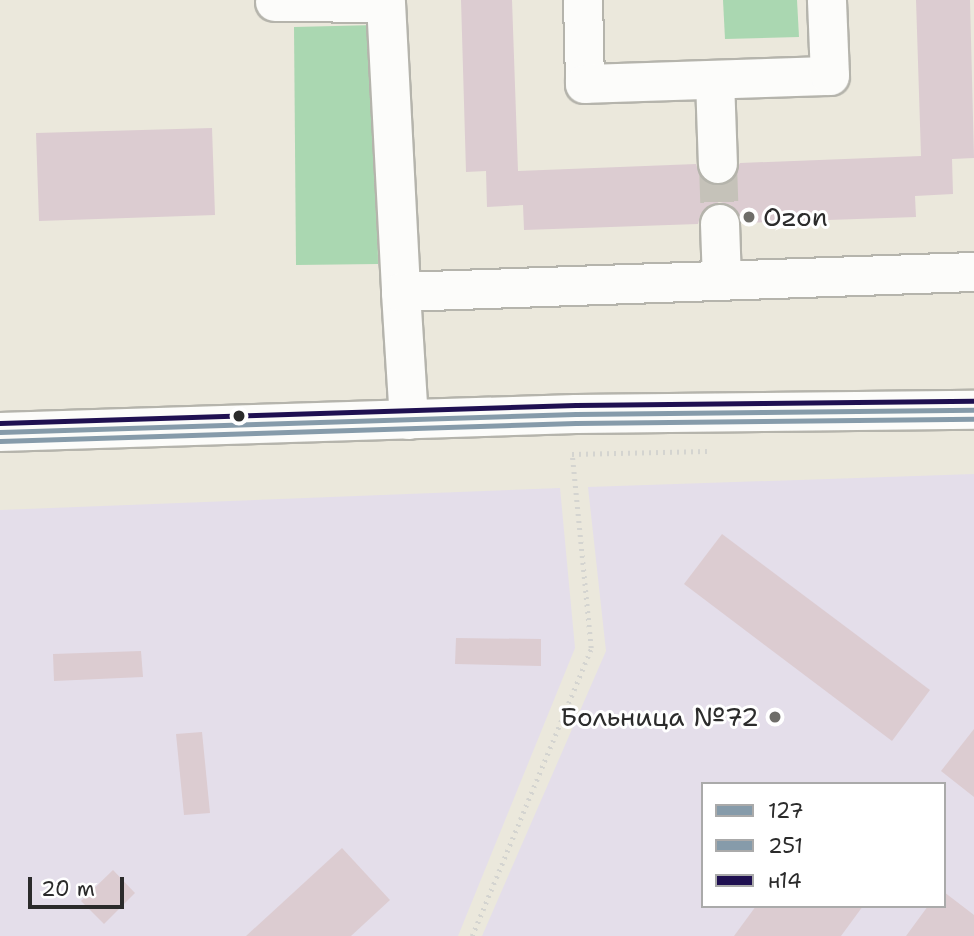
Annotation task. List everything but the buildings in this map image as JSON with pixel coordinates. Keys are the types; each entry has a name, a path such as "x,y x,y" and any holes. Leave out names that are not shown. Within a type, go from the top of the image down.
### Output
{"street":[{"path":"583,0 585,84 830,75 827,0"},
{"path":"275,2 386,3 409,420"},
{"path":"715,80 718,164"},
{"path":"720,223 722,281"},
{"path":"401,292 974,272"},
{"path":"0,432 409,420 974,410"}],"path":[{"path":"472,936 591,648 572,454"}],"shaded area":[{"name":"Больница №72","path":"974,474 974,936 482,936 606,651 588,487"},
{"path":"560,488 575,648 458,936 0,936 0,510"}],"green space":[{"path":"723,0 797,0 799,37 725,39"},
{"path":"376,25 378,264 296,265 294,27"}],"tunnel":[{"path":"718,164 720,224"}],"transit line":[{"name":"н14","path":"0,423 576,405 974,401"},
{"name":"127","path":"0,432 576,414 974,410"},
{"name":"251","path":"0,441 576,423 974,419"}],"place":[{"name":"Ozon","path":"749,217"},
{"name":"Больница №72","path":"775,717"}]}
